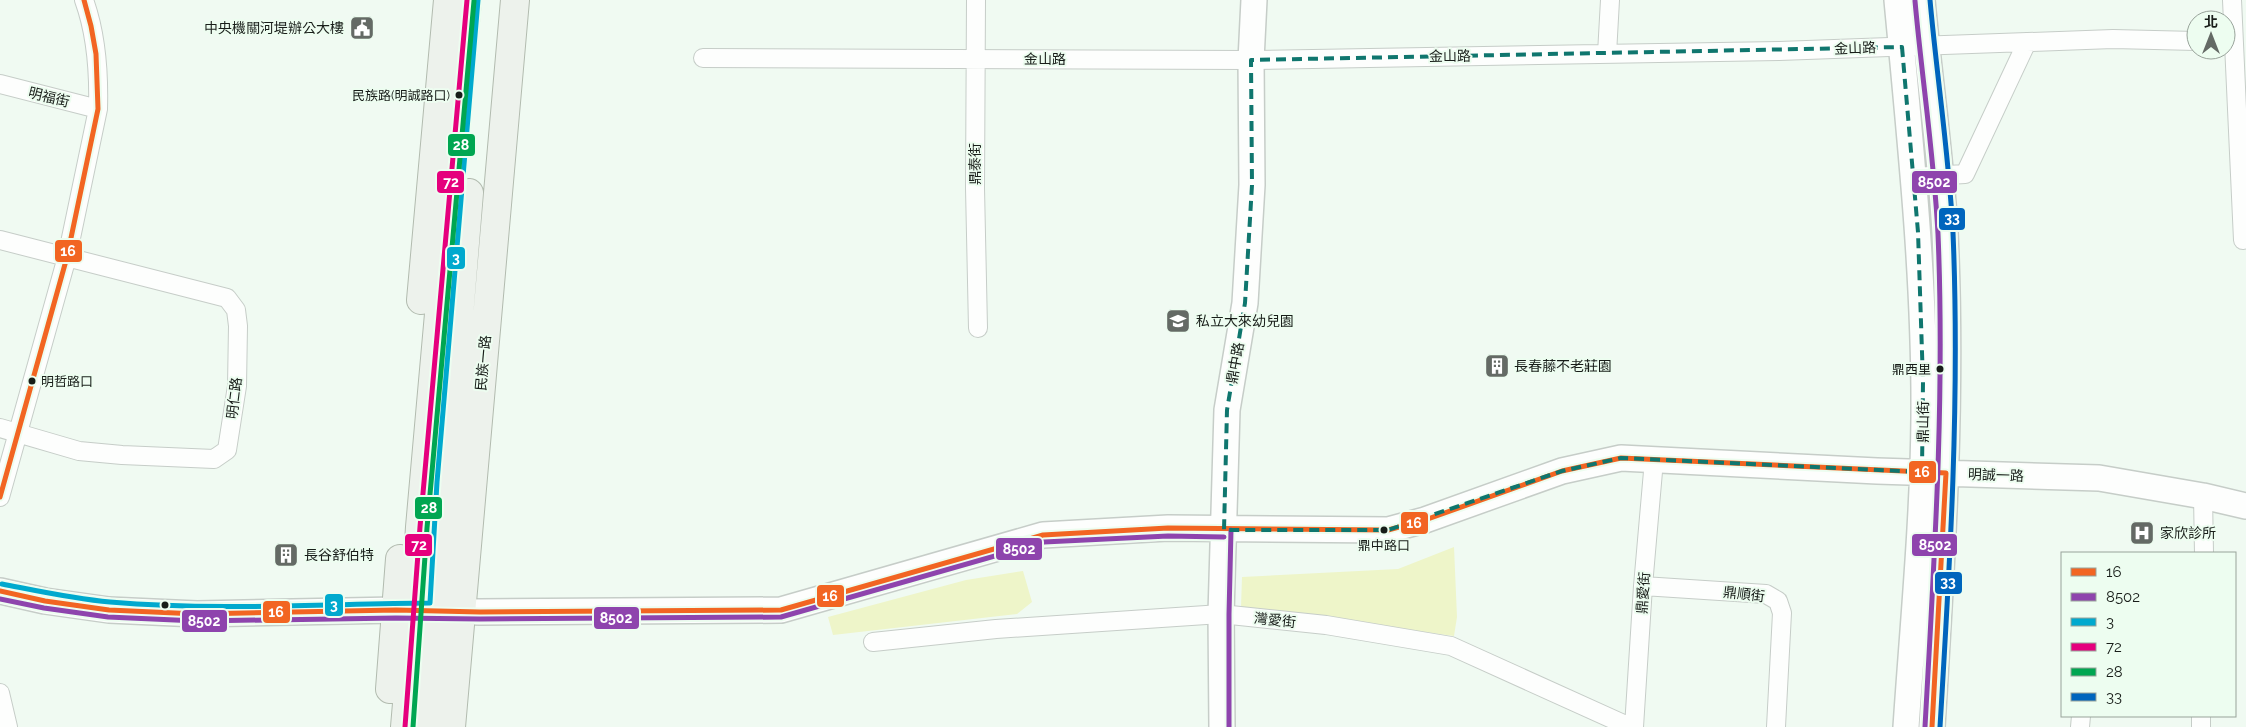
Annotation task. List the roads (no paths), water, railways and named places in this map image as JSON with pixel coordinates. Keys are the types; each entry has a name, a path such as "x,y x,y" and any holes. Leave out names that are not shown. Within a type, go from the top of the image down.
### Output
{"main road":[{"name":"民族一路","path":"435,369 448,0"},
{"name":"民族一路","path":"426,727 427,610 420,527 467,0"},
{"name":"民族一路","path":"435,369 486,0"},
{"name":"民族一路","path":"405,727 427,610 482,376 514,0"},
{"path":"435,369 482,376"},
{"name":"民族一路","path":"386,727 427,610"},
{"name":"民族一路","path":"427,610 451,727"}],"street":[{"path":"0,497 67,257 98,109 99,85 88,10 84,0"},
{"name":"鼎泰街","path":"976,0 978,328"},
{"name":"鼎中路","path":"1222,727 1221,614 1227,410 1245,302 1252,185 1251,60 1254,0"},
{"path":"1607,54 1610,0"},
{"name":"鼎山街","path":"1897,0 1914,177 1923,382 1922,472 1906,727"},
{"name":"鼎山街","path":"1922,0 1940,175 1946,295 1946,473 1932,727"},
{"name":"金山路","path":"703,58 1251,60 1607,54 2113,39 2186,41"},
{"path":"1914,177 1965,174 2026,42"},
{"path":"2236,60 2243,240"},
{"name":"明福街","path":"0,84 98,109"},
{"name":"明仁路","path":"0,240 227,298 236,310 238,326 237,386 227,450 214,459 128,456 79,451 0,428"},
{"name":"明誠一路","path":"0,591 45,601 109,610 197,614 427,610 781,610 1043,535 1168,528 1388,530 1425,520 1562,471 1621,458 2099,478 2203,496 2246,506"},
{"name":"鼎愛街","path":"1634,727 1643,586 1654,460"},
{"path":"2203,496 2204,552"},
{"name":"鼎順街","path":"1643,586 1766,594 1778,601 1782,613 1776,727"},
{"name":"灣愛街","path":"873,642 996,628 1221,614 1326,625 1451,646 1630,727"},
{"path":"0,693 8,727"}],"place":[{"name":"中央機關河堤辦公大樓","path":"362,28"},
{"name":"民族路(明誠路口)","path":"459,95"},
{"name":"私立大來幼兒園","path":"1178,321"},
{"name":"長春藤不老莊園","path":"1497,366"},
{"name":"鼎西里","path":"1940,369"},
{"name":"明哲路口","path":"32,381"},
{"name":"鼎中路口","path":"1384,530"},
{"name":"家欣診所","path":"2142,533"},
{"name":"長谷舒伯特","path":"286,555"}]}
